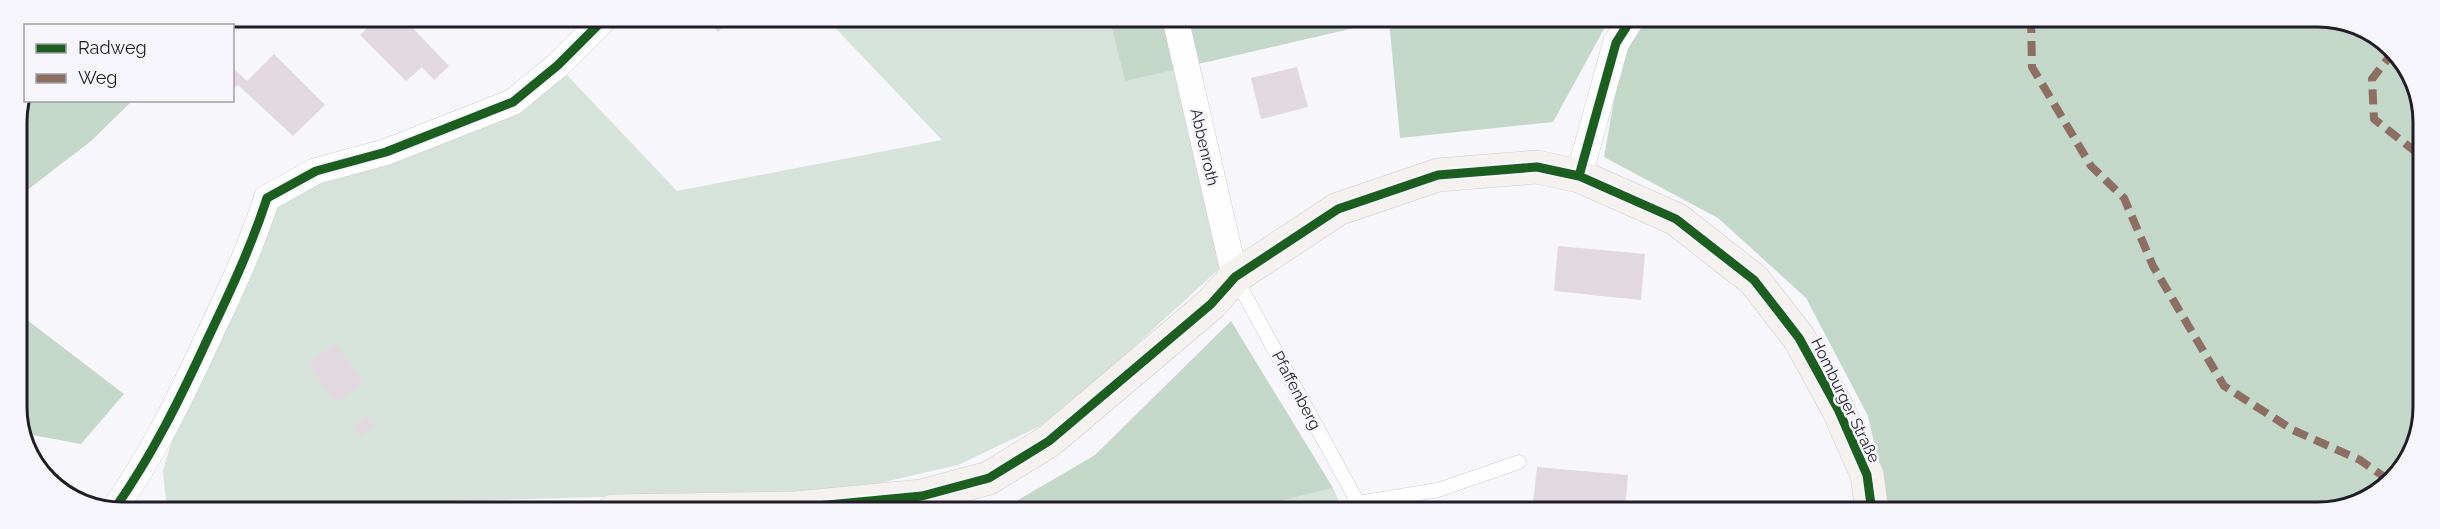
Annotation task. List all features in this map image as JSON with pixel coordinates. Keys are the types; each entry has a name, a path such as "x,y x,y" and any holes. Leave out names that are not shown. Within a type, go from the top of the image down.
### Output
{"main road":[{"name":"Homburger Straße","path":"859,502 922,496 989,478 1049,441 1211,304 1236,277 1338,209 1438,175 1537,167 1579,176 1677,219 1754,280 1799,338 1838,409 1867,475 1871,502"}],"street":[{"path":"119,502 138,476 170,420 250,248 267,198 316,171 386,152 513,102 558,65 596,27"},
{"name":"Abbenroth","path":"1177,27 1236,277"},
{"path":"1579,176 1616,43 1626,27"}],"lane":[{"name":"Pfaffenberg","path":"1236,277 1357,502"},
{"name":"Pfaffenberg","path":"1364,502 1438,490 1519,462"}],"shaded area":[{"path":"835,27 1112,27 1125,80 1174,69 1220,268 1055,419 958,465 849,490 423,502 166,501 163,471 175,430 272,203 564,72 677,191 942,140"},
{"path":"1333,488 1339,502 1276,502"}],"green space":[{"path":"1112,27 1359,27 1125,81"},
{"path":"1390,27 1605,27 1553,122 1400,138"},
{"path":"1639,27 2318,27 2337,29 2366,40 2385,55 2397,69 2408,91 2413,122 2413,407 2408,438 2400,455 2381,478 2366,489 2337,500 2318,502 1888,502 1868,416 1806,298 1718,218 1604,157 1622,55"},
{"path":"29,102 131,102 91,141 27,190 27,116"},
{"path":"27,320 124,394 81,444 32,435 27,407"},
{"path":"1231,321 1333,488 1276,502 1015,502 1095,455"}],"building":[{"path":"368,27 412,27 449,66 434,80 422,67 406,81 360,35"},
{"path":"714,27 724,27 718,32"},
{"path":"274,54 325,105 293,136 238,85 234,88 234,69 247,81"},
{"path":"1297,67 1308,107 1261,119 1251,78"},
{"path":"1558,246 1645,254 1641,300 1554,291"},
{"path":"336,343 364,383 335,403 307,363"},
{"path":"368,416 375,427 360,436 353,425"},
{"path":"1537,467 1628,475 1626,502 1533,502"}],"marked path":[{"path":"2031,27 2032,67 2091,166 2124,198 2153,266 2224,386 2293,430 2360,460 2383,476"},
{"path":"2388,59 2372,79 2374,119 2413,150"}],"cycle path":[{"path":"119,502 165,427 187,383 240,269 267,198 316,171 386,152 513,102 558,65 596,27"},
{"path":"1579,176 1616,43 1626,27"},
{"path":"859,502 922,496 989,478 1049,441 1211,304 1235,277 1338,209 1438,175 1537,167 1579,176 1676,219 1754,280 1799,338 1838,409 1867,475 1871,502"}]}
